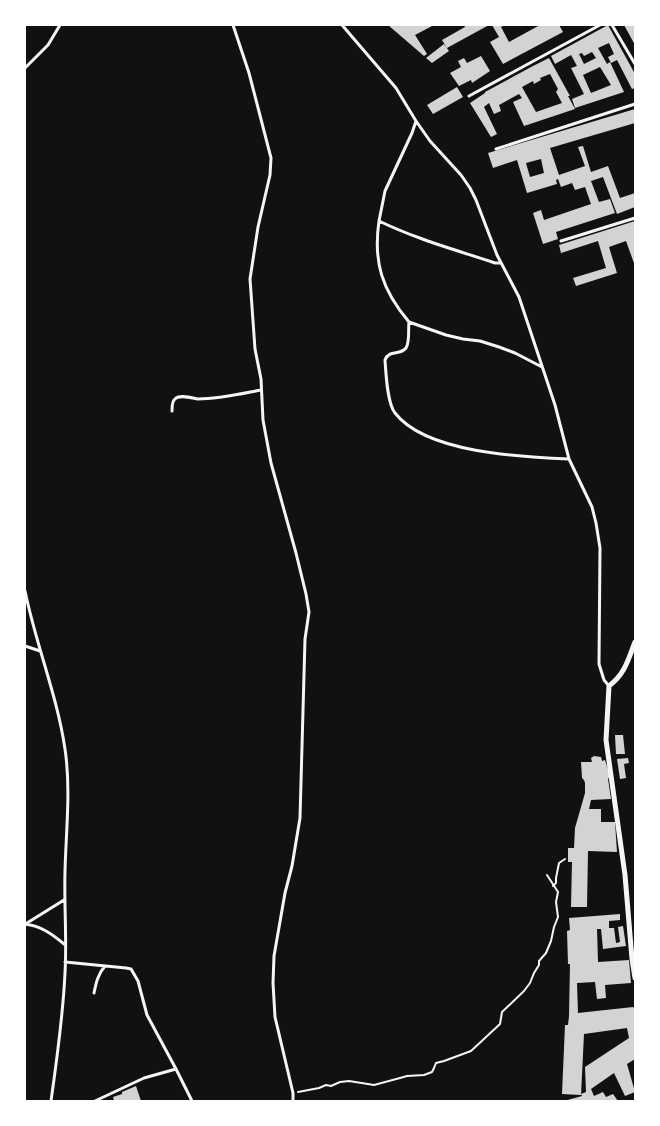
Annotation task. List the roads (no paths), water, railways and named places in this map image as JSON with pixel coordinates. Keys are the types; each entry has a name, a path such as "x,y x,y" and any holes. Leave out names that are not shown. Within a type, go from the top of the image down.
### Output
{"street":[{"path":"635,642 618,679 609,686 606,714 606,740 624,866 635,978"}],"lane":[{"path":"25,68 48,45 60,25"},
{"path":"233,25 249,73 270,158 270,175 258,227 250,280 255,349 261,379 263,420 271,464 296,553 309,612 305,639 300,818 274,956 276,1018 294,1093 293,1101"},
{"path":"342,25 396,88 430,141 470,188 496,256 519,297 555,405 569,459 592,507 596,523 600,548 599,664 604,680 609,686"},
{"path":"469,96 600,25"},
{"path":"612,25 635,64"},
{"path":"496,149 635,104"},
{"path":"416,121 385,191 376,239 379,270 390,297 409,322 463,339 480,341 499,347 542,367"},
{"path":"561,241 635,218"},
{"path":"379,221 442,246 500,263"},
{"path":"409,322 406,348 400,352 389,354 385,358 388,391 392,408 406,424 430,438 463,447 502,455 569,459"},
{"path":"172,411 176,398 209,399 261,390"},
{"path":"25,592 30,616 59,716 65,751 68,793 64,899 65,962 59,1046 51,1101"},
{"path":"25,646 41,651"},
{"path":"26,924 64,899"},
{"path":"26,924 40,927 65,944"},
{"path":"65,962 132,969 138,982 147,1015 192,1101"},
{"path":"94,993 96,982 101,971 106,966"},
{"path":"95,1101 144,1078 176,1069"}]}
